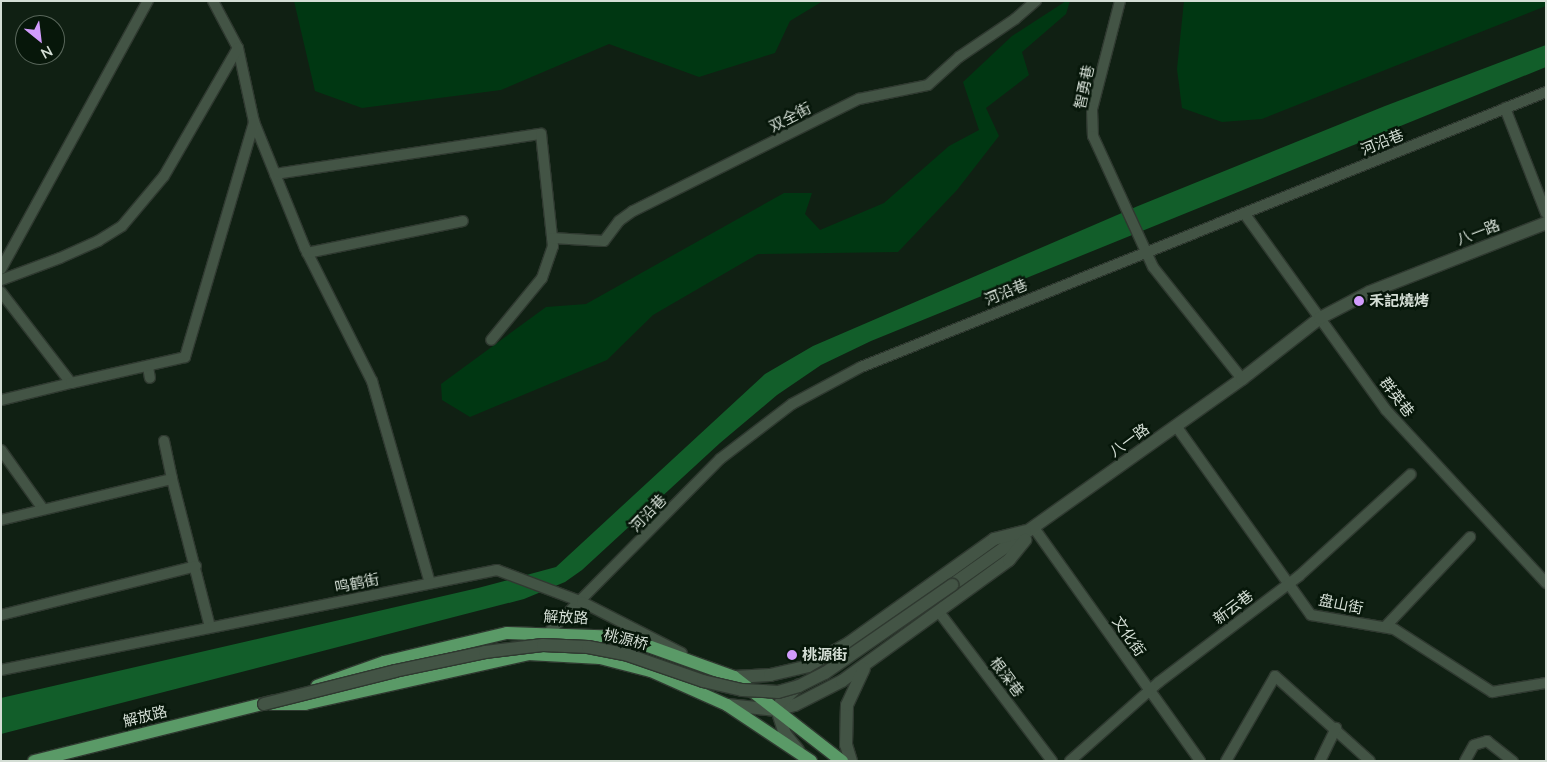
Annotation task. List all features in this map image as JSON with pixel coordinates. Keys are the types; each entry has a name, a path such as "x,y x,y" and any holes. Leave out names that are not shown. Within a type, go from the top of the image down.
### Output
{"main road":[{"name":"八一路","path":"734,677 770,676 808,666 849,643 994,539 1034,528 1242,379 1320,318 1370,292 1546,223"},
{"name":"桃源桥","path":"264,704 395,671 485,652 543,645 607,650 734,688 778,692 825,674 1034,528"},
{"path":"727,705 777,710 814,696 939,612 1009,560 1034,528"},
{"name":"解放路","path":"34,761 264,704 384,662 507,633 623,637 703,664 734,677 842,761"},
{"path":"807,758 784,734 777,710 787,695 849,643"},
{"name":"解放路","path":"264,704 305,704 528,654 600,658 651,671 727,705 807,758"},
{"path":"851,761 846,745 847,704 856,680 870,660"}],"street":[{"path":"1,269 148,1"},
{"path":"213,1 238,48 254,122 308,253 372,381 430,583"},
{"name":"双全街","path":"552,238 604,241 618,221 633,211 859,99 928,85 959,57 1015,19 1036,1"},
{"name":"智勇巷","path":"1120,1 1092,109 1093,136 1138,238 1153,267 1242,379"},
{"path":"1,280 98,242 122,226 164,176 238,48"},
{"name":"河沿巷","path":"548,633 582,602 720,460 792,404 861,367 1546,92"},
{"path":"1505,108 1546,213"},
{"path":"1,400 185,357 254,122"},
{"path":"275,174 541,134 553,246 542,278 491,340"},
{"name":"群英巷","path":"1244,213 1386,410 1546,584"},
{"path":"308,253 463,221"},
{"path":"1,292 71,383"},
{"path":"148,367 150,378"},
{"name":"盘山街","path":"1176,426 1311,615 1394,629 1492,692 1546,684"},
{"path":"164,441 210,627"},
{"path":"1,450 43,509"},
{"name":"新云巷","path":"1070,761 1149,690 1288,584 1411,474"},
{"path":"1,520 172,479"},
{"name":"文化街","path":"1034,528 1200,761"},
{"path":"1385,627 1470,537"},
{"path":"1,615 196,566"},
{"name":"鸣鹤街","path":"1,670 497,570 582,602 703,664"},
{"name":"根深巷","path":"939,612 1052,761"},
{"path":"1226,761 1276,676 1336,728 1370,761"},
{"path":"1320,761 1336,728"},
{"path":"1465,761 1474,745 1487,741 1513,761"}],"shaded area":[{"path":"294,1 823,1 790,21 775,53 699,77 609,44 501,90 362,108 315,91"},
{"path":"1066,1 1070,1 1066,14 1022,52 1029,75 986,108 999,136 957,190 898,252 758,254 653,315 607,360 470,417 442,400 441,384 546,307 586,304 784,193 812,193 805,214 820,230 884,203 949,146 979,130 963,82 1012,36"},
{"path":"1184,1 1546,1 1546,6 1262,119 1222,122 1182,108 1177,69"},
{"path":"1546,45 1546,67 871,341 821,365 777,395 720,443 582,570 565,582 524,599 1,734 1,698 478,588 556,567 765,374 813,346 1138,206 1385,106"}],"place":[{"name":"禾記燒烤","path":"1359,301"},
{"name":"桃源街","path":"792,655"}]}
